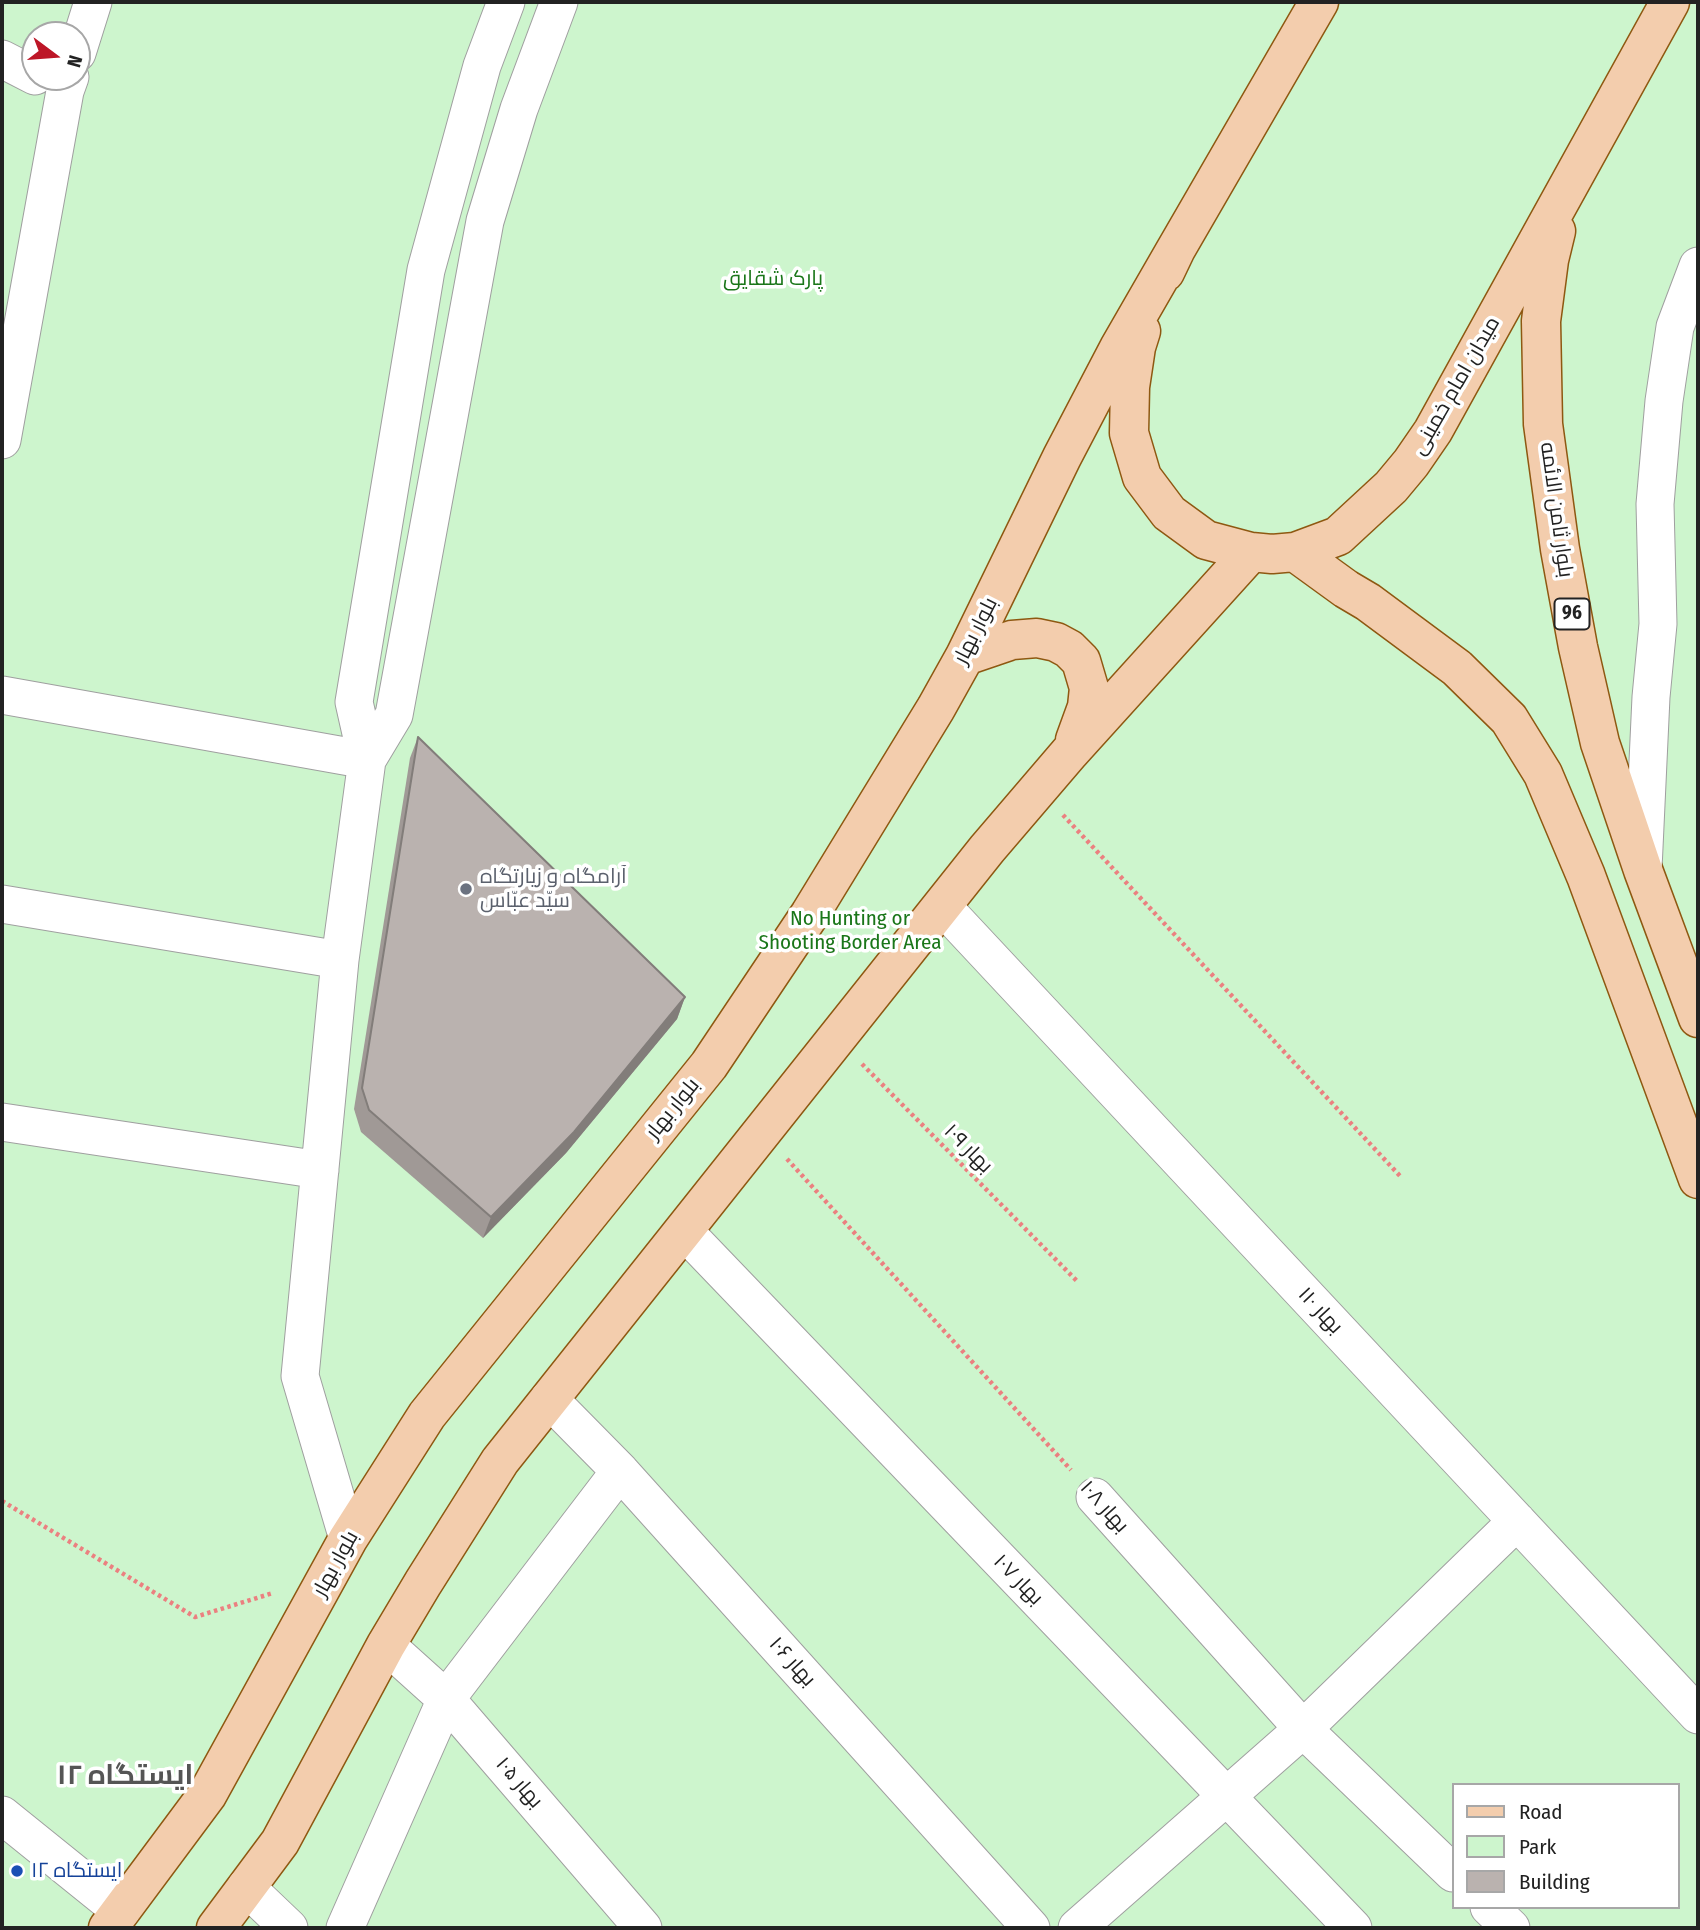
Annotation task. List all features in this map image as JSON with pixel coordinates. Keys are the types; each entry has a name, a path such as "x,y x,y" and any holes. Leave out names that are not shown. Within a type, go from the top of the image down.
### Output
{"main road":[{"name":"میدان امام خمینی","path":"1319,2 1176,250 1149,305 1136,347 1130,387 1129,433 1142,477 1169,513 1206,540 1251,552 1295,552 1338,536 1391,487 1411,463 1433,431 1670,2"},
{"name":"بلوار ثامن الائمه","path":"1564,194 1549,260 1541,321 1543,424 1560,549 1578,648 1600,743 1643,870 1698,1018"},
{"name":"بلوار بهار","path":"114,1920 208,1795 348,1539 427,1415 709,1065 831,880 965,656 1062,457 1119,348 1176,250"},
{"path":"216,1928 280,1842 386,1645 500,1461 987,849 1070,752 1251,552"},
{"path":"1295,552 1457,668 1508,719 1543,774 1587,876 1698,1179"},
{"path":"965,656 1013,640 1037,638 1056,642 1069,649 1081,662 1090,688 1087,707 1070,752"}],"street":[{"path":"87,21 93,2"},
{"path":"348,1539 300,1376 340,960 367,760 354,702 426,270 482,66 506,2"},
{"path":"367,760 394,715 485,221 519,109 559,2"},
{"path":"2,60 21,68"},
{"path":"2,440 50,91"},
{"path":"1643,870 1651,697 1658,624 1654,504 1664,401 1675,327 1698,266"},
{"path":"2,695 367,760"},
{"path":"2,904 340,960"},
{"name":"بهار ۱۱۰","path":"942,906 1698,1715"},
{"path":"2,1122 320,1170"},
{"name":"بهار ۱۰۷","path":"684,1231 1353,1928"},
{"name":"بهار ۱۰۶","path":"549,1399 620,1471 1031,1928"},
{"path":"345,1928 446,1699 620,1471"},
{"name":"بهار ۱۰۸","path":"1095,1497 1303,1729 1452,1872"},
{"path":"1077,1928 1303,1729 1517,1521"},
{"name":"بهار ۱۰۵","path":"386,1645 446,1699 643,1928"},
{"path":"2,1815 114,1920"},
{"path":"246,1887 289,1928"},
{"path":"1491,1909 1511,1928"}],"path":[{"path":"1039,788 1401,1177"},
{"name":"بهار ۱۰۹","path":"837,1038 1078,1282"},
{"name":"بهار ۱۰۸","path":"762,1132 1095,1497"},
{"path":"2,1501 195,1617 329,1576"}],"green space":[{"name":"No Hunting or Shooting Border Area","path":"2,2 1698,2 1698,1928 2,1928"}],"building":[{"name":"آرامگاه و زیارتگاه سیّد عبّاس","path":"418,737 685,997 574,1132 491,1217 369,1110 362,1088"}],"place":[{"name":"آرامگاه و زیارتگاه سیّد عبّاس","path":"466,889"},
{"name":"ایستگاه ۱۲","path":"17,1871"}],"district":[{"name":"ایستگاه ۱۲","path":"125,1776"}],"park label":[{"name":"پارک شقایق","path":"773,279"}]}
